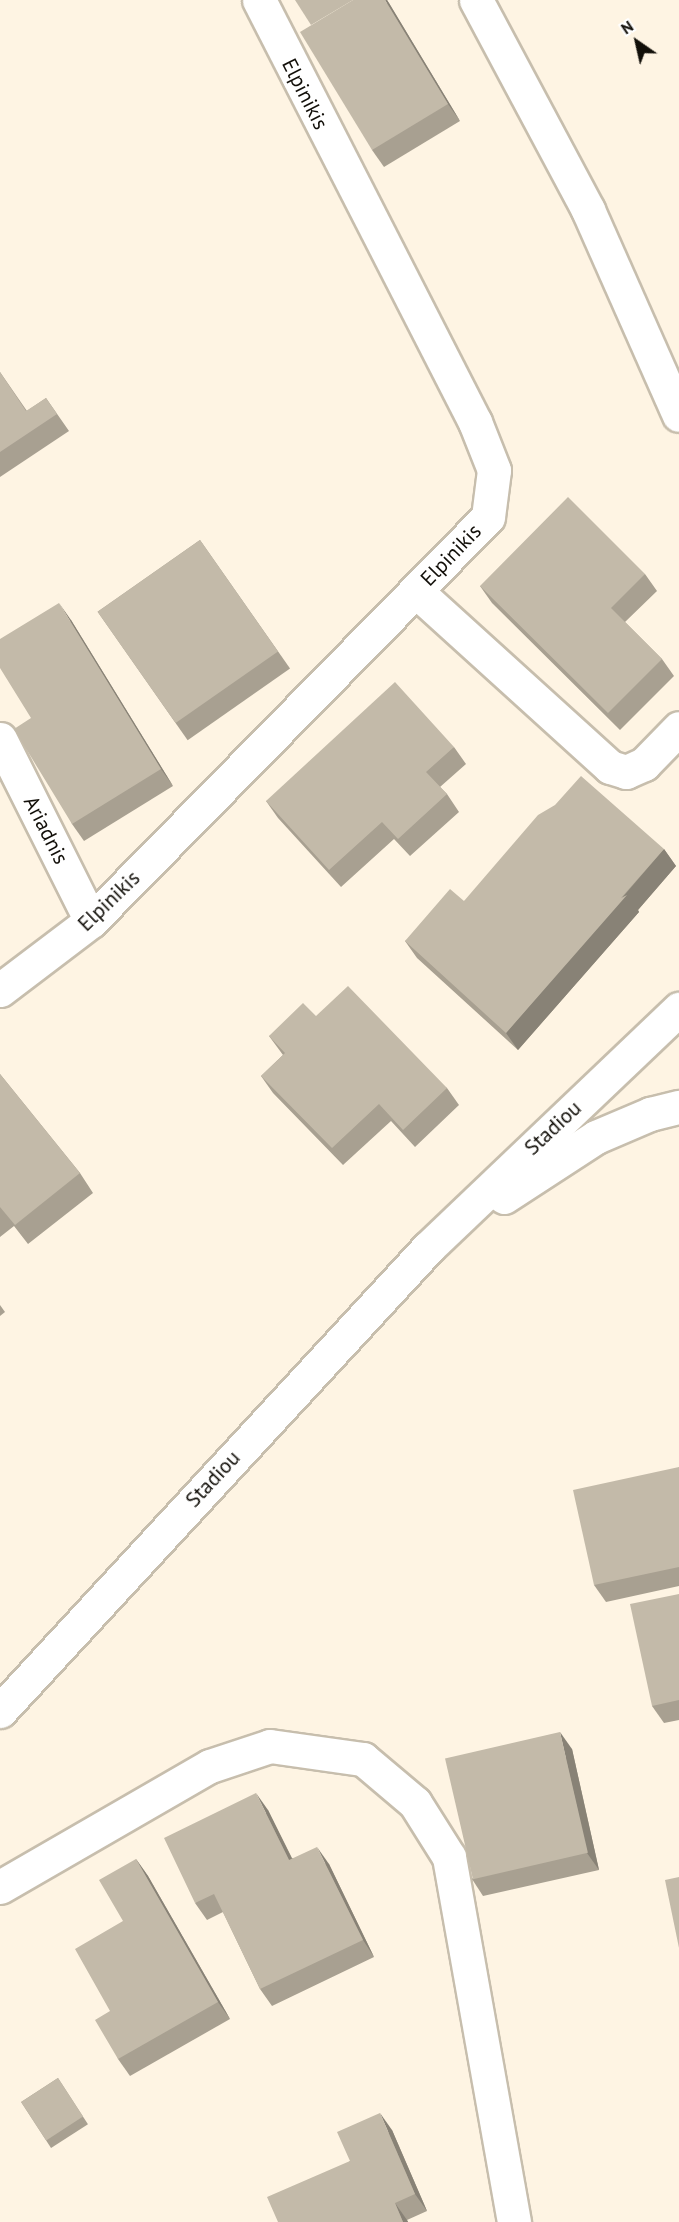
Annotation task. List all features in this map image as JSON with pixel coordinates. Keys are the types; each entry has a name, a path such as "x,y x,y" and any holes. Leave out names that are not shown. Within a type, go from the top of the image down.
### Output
{"street":[{"name":"Elpinikis","path":"0,990 92,921 488,517 494,470 476,422 259,0"},
{"path":"476,0 588,210 679,415"},
{"path":"416,591 610,767 626,771 644,764 679,728"},
{"name":"Ariadnis","path":"0,739 92,921"},
{"name":"Stadiou","path":"0,1711 428,1248 679,1009"},
{"name":"Stadiou","path":"428,1248 596,1137 650,1114 679,1107"},
{"path":"0,1887 210,1766 270,1746 363,1759 415,1803 449,1857 514,2222"}],"building":[{"path":"295,0 353,0 311,25"},
{"path":"353,0 385,0 448,104 372,150 300,32"},
{"path":"0,372 26,411 46,398 57,414 0,452"},
{"path":"568,497 645,574 611,608 662,659 608,713 480,586"},
{"path":"200,540 278,651 176,723 98,612"},
{"path":"59,603 161,769 72,824 14,729 31,718 0,668 0,639"},
{"path":"395,682 454,747 426,772 447,794 398,839 382,822 329,870 266,801"},
{"path":"581,776 664,849 621,898 627,895 506,1033 405,941 450,889 464,901 538,815 555,805"},
{"path":"348,986 447,1088 403,1130 379,1104 332,1148 261,1076 285,1053 269,1036 303,1003 316,1016"},
{"path":"0,1074 80,1173 15,1225 0,1207"},
{"path":"679,1467 679,1567 594,1585 573,1490"},
{"path":"679,1594 679,1700 652,1706 630,1604"},
{"path":"560,1732 588,1853 473,1879 445,1759"},
{"path":"256,1793 289,1860 317,1847 363,1940 260,1989 214,1894 195,1903 164,1838"},
{"path":"136,1859 218,2002 118,2059 95,2020 110,2011 75,1949 123,1921 99,1880"},
{"path":"679,1877 679,1948 665,1880"},
{"path":"58,2078 83,2117 46,2141 21,2102"},
{"path":"380,2113 415,2194 395,2203 403,2222 278,2222 267,2197 350,2161 337,2132"}]}
